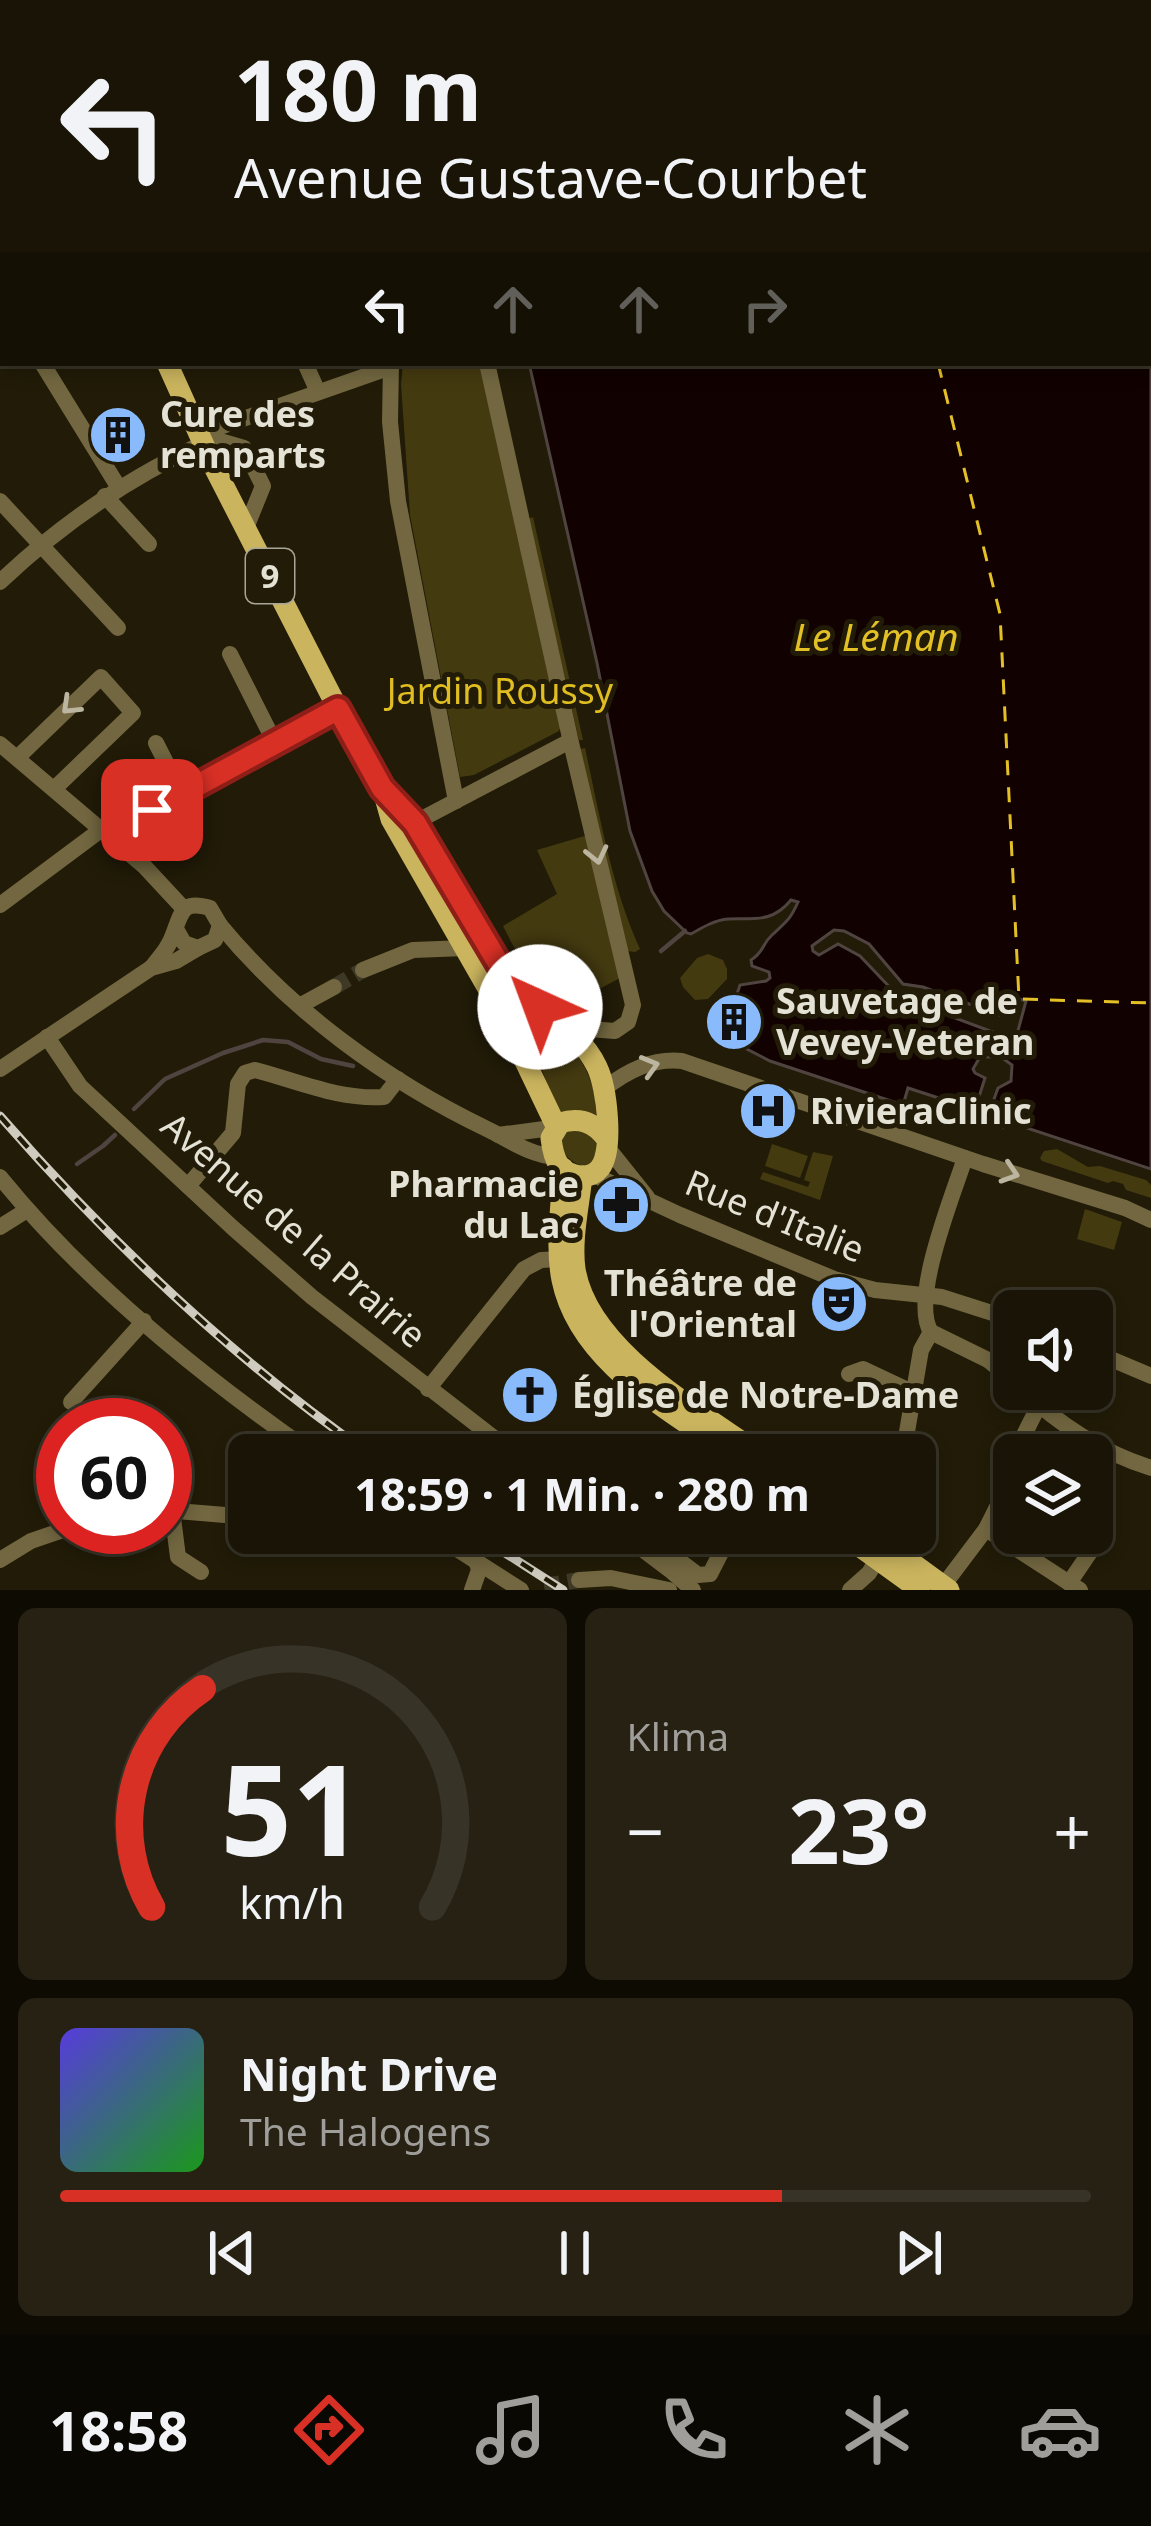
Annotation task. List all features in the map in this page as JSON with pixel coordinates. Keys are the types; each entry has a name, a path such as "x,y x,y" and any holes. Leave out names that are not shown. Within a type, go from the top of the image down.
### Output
{"main road":[{"name":"9","path":"168,366 246,528 382,788 391,819 523,1053 555,1128"},
{"name":"9","path":"382,788 415,823 505,974 564,1027 598,1068 607,1142"},
{"path":"523,1053 564,1027"},
{"path":"580,1176 603,1165 607,1142 597,1127 582,1120 566,1121 555,1128 551,1144 580,1176 574,1242 576,1273 587,1305 615,1345 639,1368 732,1434"},
{"path":"580,1176 561,1259 562,1280 575,1313 602,1354 705,1434"},
{"path":"891,1554 920,1590"},
{"path":"898,1554 946,1588"}],"street":[{"path":"44,366 112,492 149,544"},
{"path":"306,366 318,392"},
{"path":"0,582 40,544 112,492 202,438 388,366"},
{"path":"391,366 390,422 398,501 456,801"},
{"path":"488,366 633,1005 628,1022 615,1031 564,1027"},
{"path":"202,438 244,448 262,486 246,528"},
{"path":"0,501 118,628"},
{"path":"230,654 275,743"},
{"path":"17,758 101,677 133,712 54,789"},
{"path":"0,904 105,832 338,709"},
{"path":"415,823 570,741"},
{"path":"157,743 182,794"},
{"path":"0,744 105,832 184,909"},
{"path":"152,968 184,909 197,904 210,908 259,970"},
{"path":"0,1069 152,968 215,940 220,926"},
{"path":"176,929 184,943 259,970"},
{"path":"363,970 412,950 466,948"},
{"name":"Rue d'Italie","path":"259,970 398,1079 445,1109 580,1176 834,1279 874,1290 957,1301 993,1313"},
{"path":"301,1005 334,987"},
{"name":"Avenue de la Prairie","path":"47,1037 80,1086 312,1298 488,1434"},
{"path":"604,1089 641,1067 682,1061 1151,1220"},
{"path":"188,1186 233,1132 238,1084 244,1073 260,1072 352,1097 383,1097 398,1079"},
{"path":"524,1132 541,1090"},
{"path":"498,1135 555,1128"},
{"name":"Rue d'Italie","path":"607,1142 652,1202"},
{"path":"965,1158 924,1295 925,1323 931,1332 993,1364"},
{"path":"0,1178 72,1256 144,1321 286,1434"},
{"path":"0,1227 27,1210"},
{"path":"428,1389 524,1269 541,1260 561,1259"},
{"path":"75,1398 144,1321"},
{"path":"907,1434 921,1350 931,1332"},
{"path":"1113,1360 1151,1376"},
{"path":"849,1374 863,1370 914,1393"},
{"path":"1045,1410 1102,1450 1151,1468"},
{"path":"192,1512 228,1515"},
{"path":"946,1588 993,1515"},
{"path":"986,1529 1074,1587 1092,1554"},
{"path":"0,1559 36,1539"},
{"path":"177,1554 201,1572"},
{"path":"465,1554 520,1590 544,1586"},
{"path":"649,1554 693,1590"},
{"path":"670,1554 698,1575 710,1574 720,1554"},
{"path":"855,1588 874,1554"},
{"path":"472,1590 477,1562"},
{"path":"579,1580 611,1578 669,1590"}],"green space":[{"name":"Jardin Roussy","path":"403,366 482,366 561,726 474,775 460,777 410,515"},
{"path":"533,517 583,740 579,740 528,519"},
{"path":"585,748 614,875 640,949 635,952 627,951 580,749"},
{"path":"588,835 620,978 571,1004 530,971 503,926 557,894 537,850"},
{"path":"708,954 723,960 727,979 708,999 695,1000 680,978 697,958"},
{"path":"563,1039 588,1075 596,1117 558,1114 536,1053 539,1047"},
{"path":"571,1127 597,1137 600,1150 591,1167 573,1162 562,1149 560,1136"},
{"path":"772,1144 808,1156 800,1178 765,1166"},
{"path":"1057,1149 1088,1167 1100,1166 1146,1180 1151,1198 1126,1190 1123,1184 1040,1158 1044,1151"},
{"path":"813,1152 833,1156 820,1200 760,1179 763,1172 808,1187 810,1182 804,1180"},
{"path":"1085,1209 1122,1222 1114,1250 1077,1239"}],"water":[{"name":"Le Léman","path":"530,366 1151,366 1151,1169 1006,1121 1003,1127 989,1113 998,1088 1011,1081 1012,1065 1005,1060 1026,1001 1010,996 1002,1016 903,984 869,944 844,931 834,930 812,946 813,951 819,955 838,944 860,956 899,997 998,1034 992,1057 980,1057 973,1069 985,1078 977,1103 957,1104 908,1088 903,1105 770,1061 735,1043 745,1031 745,1011 735,1000 740,985 770,978 769,972 752,966 751,960 798,902 791,900 770,916 723,920 691,934 664,911 630,831"}],"waterway":[{"path":"661,951 685,931"},
{"path":"134,1109 165,1079 263,1040 288,1042 321,1059 353,1066"},
{"path":"77,1164 115,1135"}],"ferry route":[{"path":"939,366 1000,614 1019,999 1151,1003"}],"tunnel":[{"path":"334,987 363,970"},
{"path":"544,1586 579,1580"}],"railway":[{"path":"0,1116 175,1297 342,1434"},
{"path":"507,1554 563,1590"}],"place":[{"name":"Cure des remparts","path":"118,435"},
{"name":"Sauvetage de Vevey-Veteran","path":"734,1022"},
{"name":"RivieraClinic","path":"768,1111"},
{"name":"Pharmacie du Lac","path":"621,1205"},
{"name":"Théâtre de l'Oriental","path":"839,1304"},
{"name":"Église de Notre-Dame","path":"530,1395"}],"route":[{"path":"152,810 338,709 382,788 415,823 505,974 540,1007"}]}
